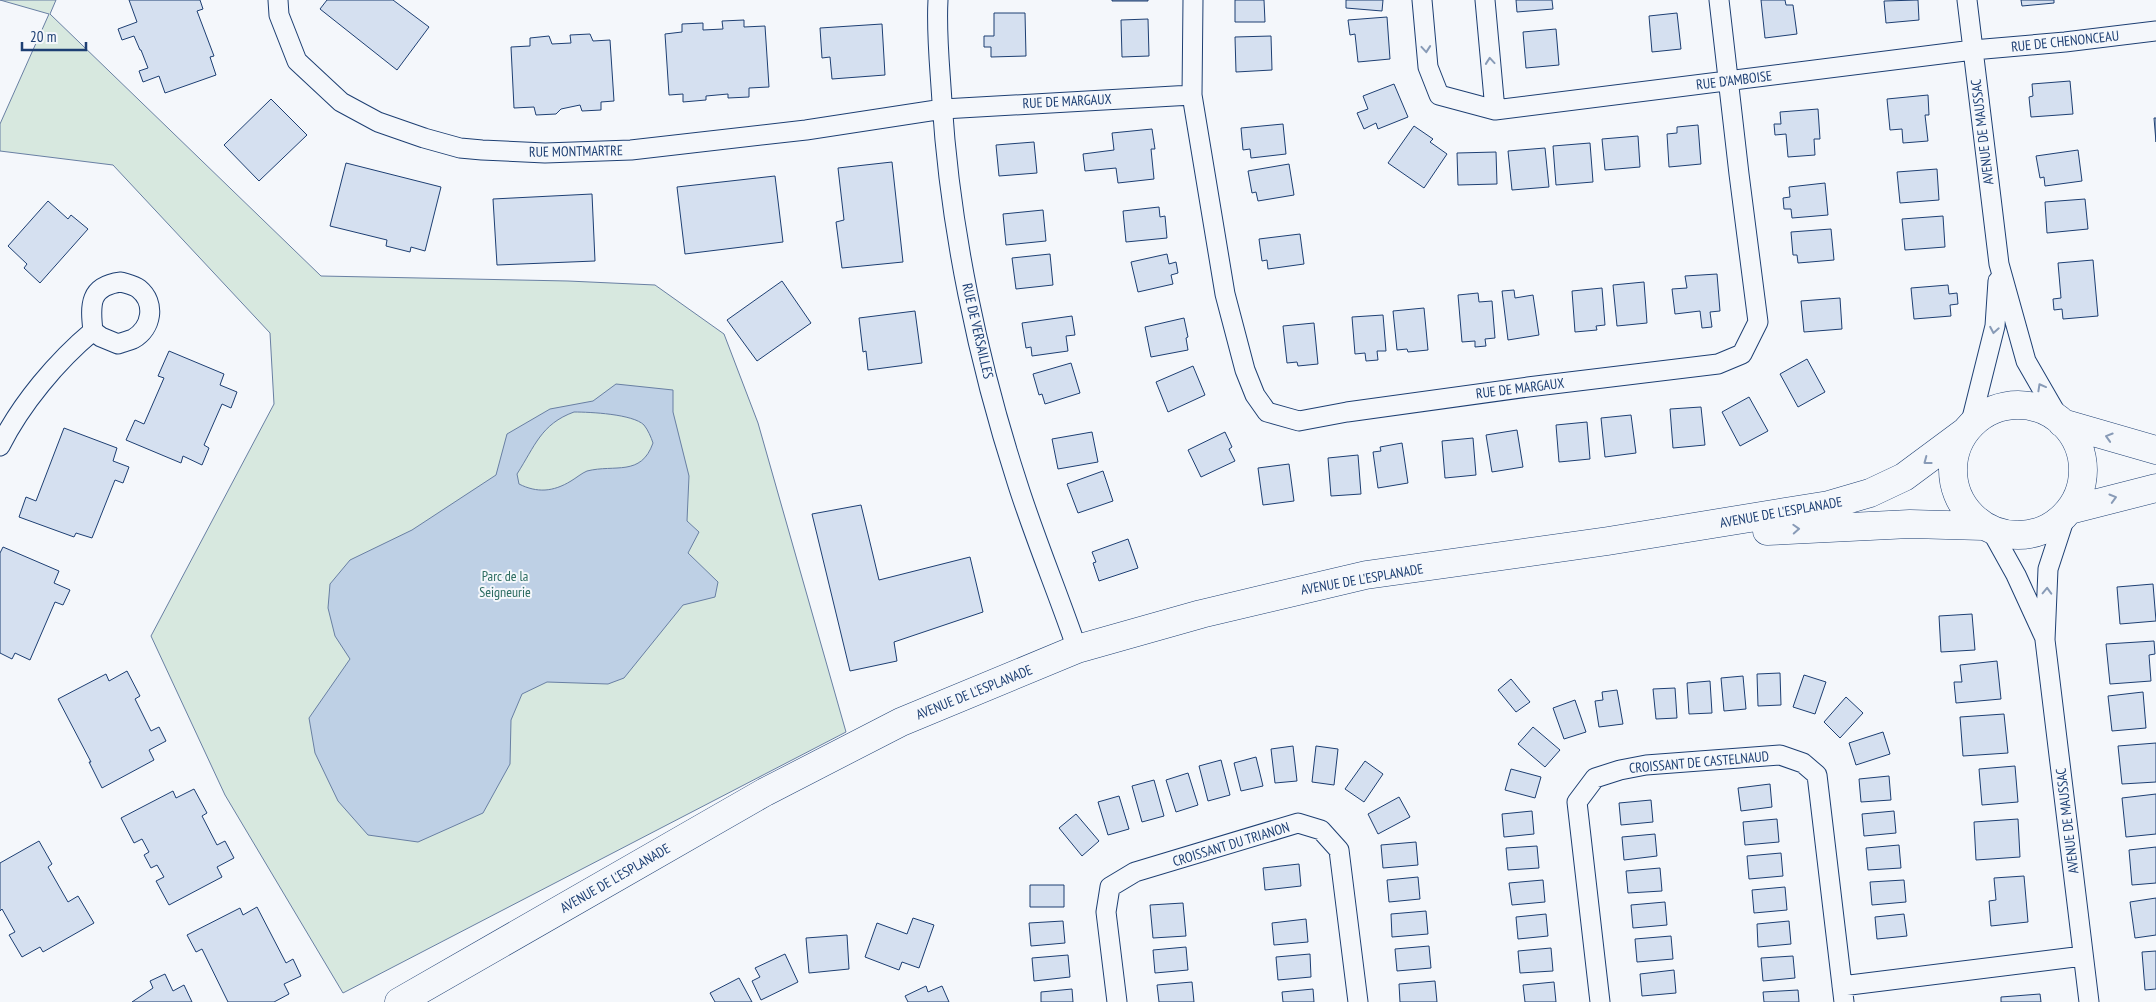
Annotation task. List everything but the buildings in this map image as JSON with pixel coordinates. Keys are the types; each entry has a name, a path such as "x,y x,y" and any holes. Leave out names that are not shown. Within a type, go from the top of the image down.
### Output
{"street":[{"name":"RUE MONTMARTRE","path":"278,0 278,15 297,61 341,102 378,122 460,148 545,154 631,150 806,130 943,110"},
{"name":"RUE DE VERSAILLES","path":"938,0 943,110 952,206 988,377 1016,480 1077,649"},
{"name":"RUE DE MARGAUX","path":"1193,0 1192,95 1224,294 1245,370 1254,395 1267,412 1299,421 1347,412 1528,387 1718,364 1742,354 1758,322 1719,0"},
{"name":"RUE D'AMBOISE","path":"1422,0 1428,67 1439,95 1495,110 1973,50"},
{"path":"1485,0 1495,110"},
{"name":"AVENUE DE MAUSSAC","path":"1967,0 1999,264 2026,361 2061,422"},
{"name":"RUE DE CHENONCEAU","path":"1973,50 2065,42 2156,31"},
{"name":"RUE DE MARGAUX","path":"943,110 1192,95"},
{"name":"AVENUE DE MAUSSAC","path":"1968,429 1995,326 1999,264"},
{"path":"0,446 9,429 43,383 70,350 92,331"},
{"path":"2014,405 2046,412 2061,422 2074,438 2082,456 2083,475 2079,493 2068,512 2051,527 2031,534 2011,536 1987,528 1964,507 1954,482 1954,456 1968,429 1982,416 2014,405"},
{"path":"2061,422 2156,450"},
{"name":"AVENUE DE L'ESPLANADE","path":"399,1002 773,788 901,722 1077,649 1201,614 1366,575 1608,541 1829,506 1870,493 1904,477 1968,429"},
{"path":"2068,512 2156,488"},
{"name":"AVENUE DE MAUSSAC","path":"2068,512 2048,569 2045,640 2089,1002"},
{"name":"AVENUE DE L'ESPLANADE","path":"1608,541 1873,525 1910,524 1987,528"},
{"name":"AVENUE DE MAUSSAC","path":"1987,528 2016,576 2045,640"},
{"name":"CROISSANT DE CASTELNAUD","path":"1600,1002 1577,802 1596,778 1620,770 1646,765 1780,754 1803,763 1817,775 1843,994 2083,956"},
{"name":"CROISSANT DU TRIANON","path":"1117,1002 1106,912 1110,887 1135,872 1298,823 1322,830 1340,850 1358,1002"}],"green space":[{"name":"Parc de la Seigneurie","path":"0,0 56,0 50,14 321,276 568,281 655,285 724,334 758,423 846,732 343,993 225,795 151,636 274,404 270,333 113,165 0,151 0,124 49,14"}],"water":[{"path":"616,384 673,390 673,412 689,476 687,521 699,532 688,553 718,582 715,597 683,605 624,678 608,684 547,682 522,694 511,720 510,764 483,813 418,842 368,835 338,801 315,753 309,718 350,659 335,636 328,608 330,584 350,560 412,530 496,475 507,434 550,409 593,401","holes":["574,412 611,414 638,421 644,425 653,443 648,454 642,461 634,465 587,471 564,485 551,489 532,489 519,484 517,474 540,437 554,423"]}]}
